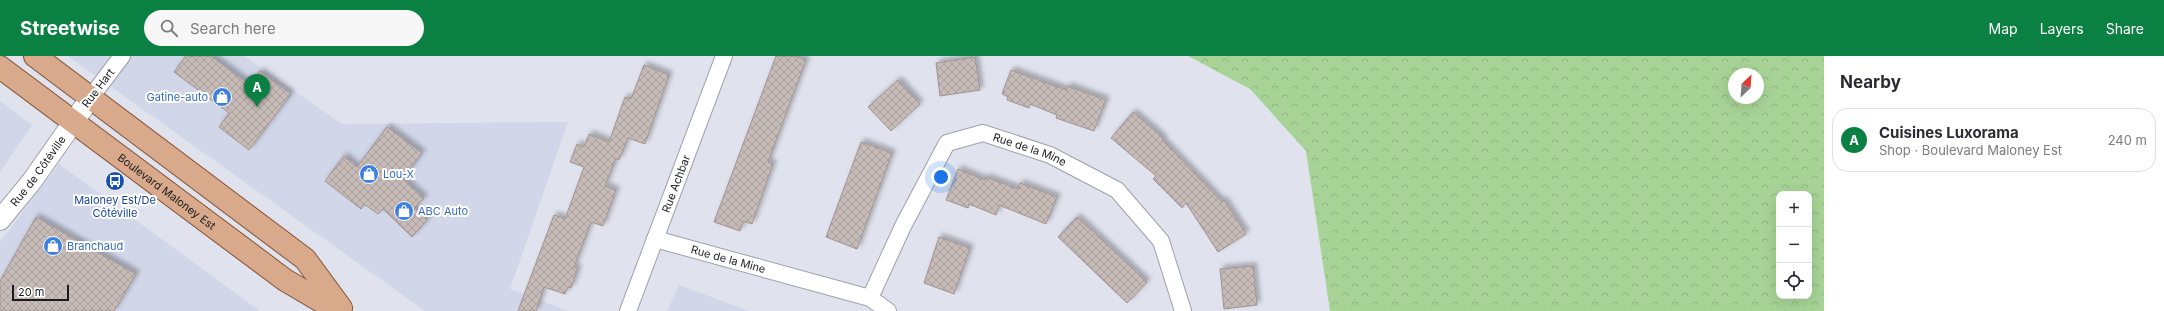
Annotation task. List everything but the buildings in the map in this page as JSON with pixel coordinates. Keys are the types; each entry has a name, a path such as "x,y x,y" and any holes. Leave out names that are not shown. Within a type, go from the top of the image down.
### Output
{"main road":[{"path":"35,56 304,259 343,311"},
{"name":"Boulevard Maloney Est","path":"0,67 285,280 338,311"}],"street":[{"name":"Rue Hart","path":"73,121 122,56"},
{"name":"Rue Achbar","path":"628,311 724,56"},
{"name":"Rue de Côtéville","path":"0,220 32,181 73,121"},
{"name":"Rue de la Mine","path":"870,298 903,226 947,143 983,133 1050,155 1117,190 1161,241 1183,311"},
{"name":"Rue de la Mine","path":"655,239 870,298 888,311"}],"shaded area":[{"path":"68,56 244,56 342,124 568,122 510,289 568,311 425,311"},
{"path":"0,101 32,125 0,172"},
{"path":"59,164 260,311 0,311 0,242"},
{"path":"679,285 749,311 667,311"}],"green space":[{"path":"1188,56 1824,56 1824,311 1330,311 1306,151 1250,89"}],"place":[{"name":"Gatine-auto","path":"222,97"},
{"name":"Cuisines Luxorama","path":"257,107"},
{"name":"Lou-X","path":"369,174"},
{"name":"Maloney Est/De Côtéville","path":"115,181"},
{"name":"ABC Auto","path":"404,211"},
{"name":"Branchaud","path":"53,246"}]}
